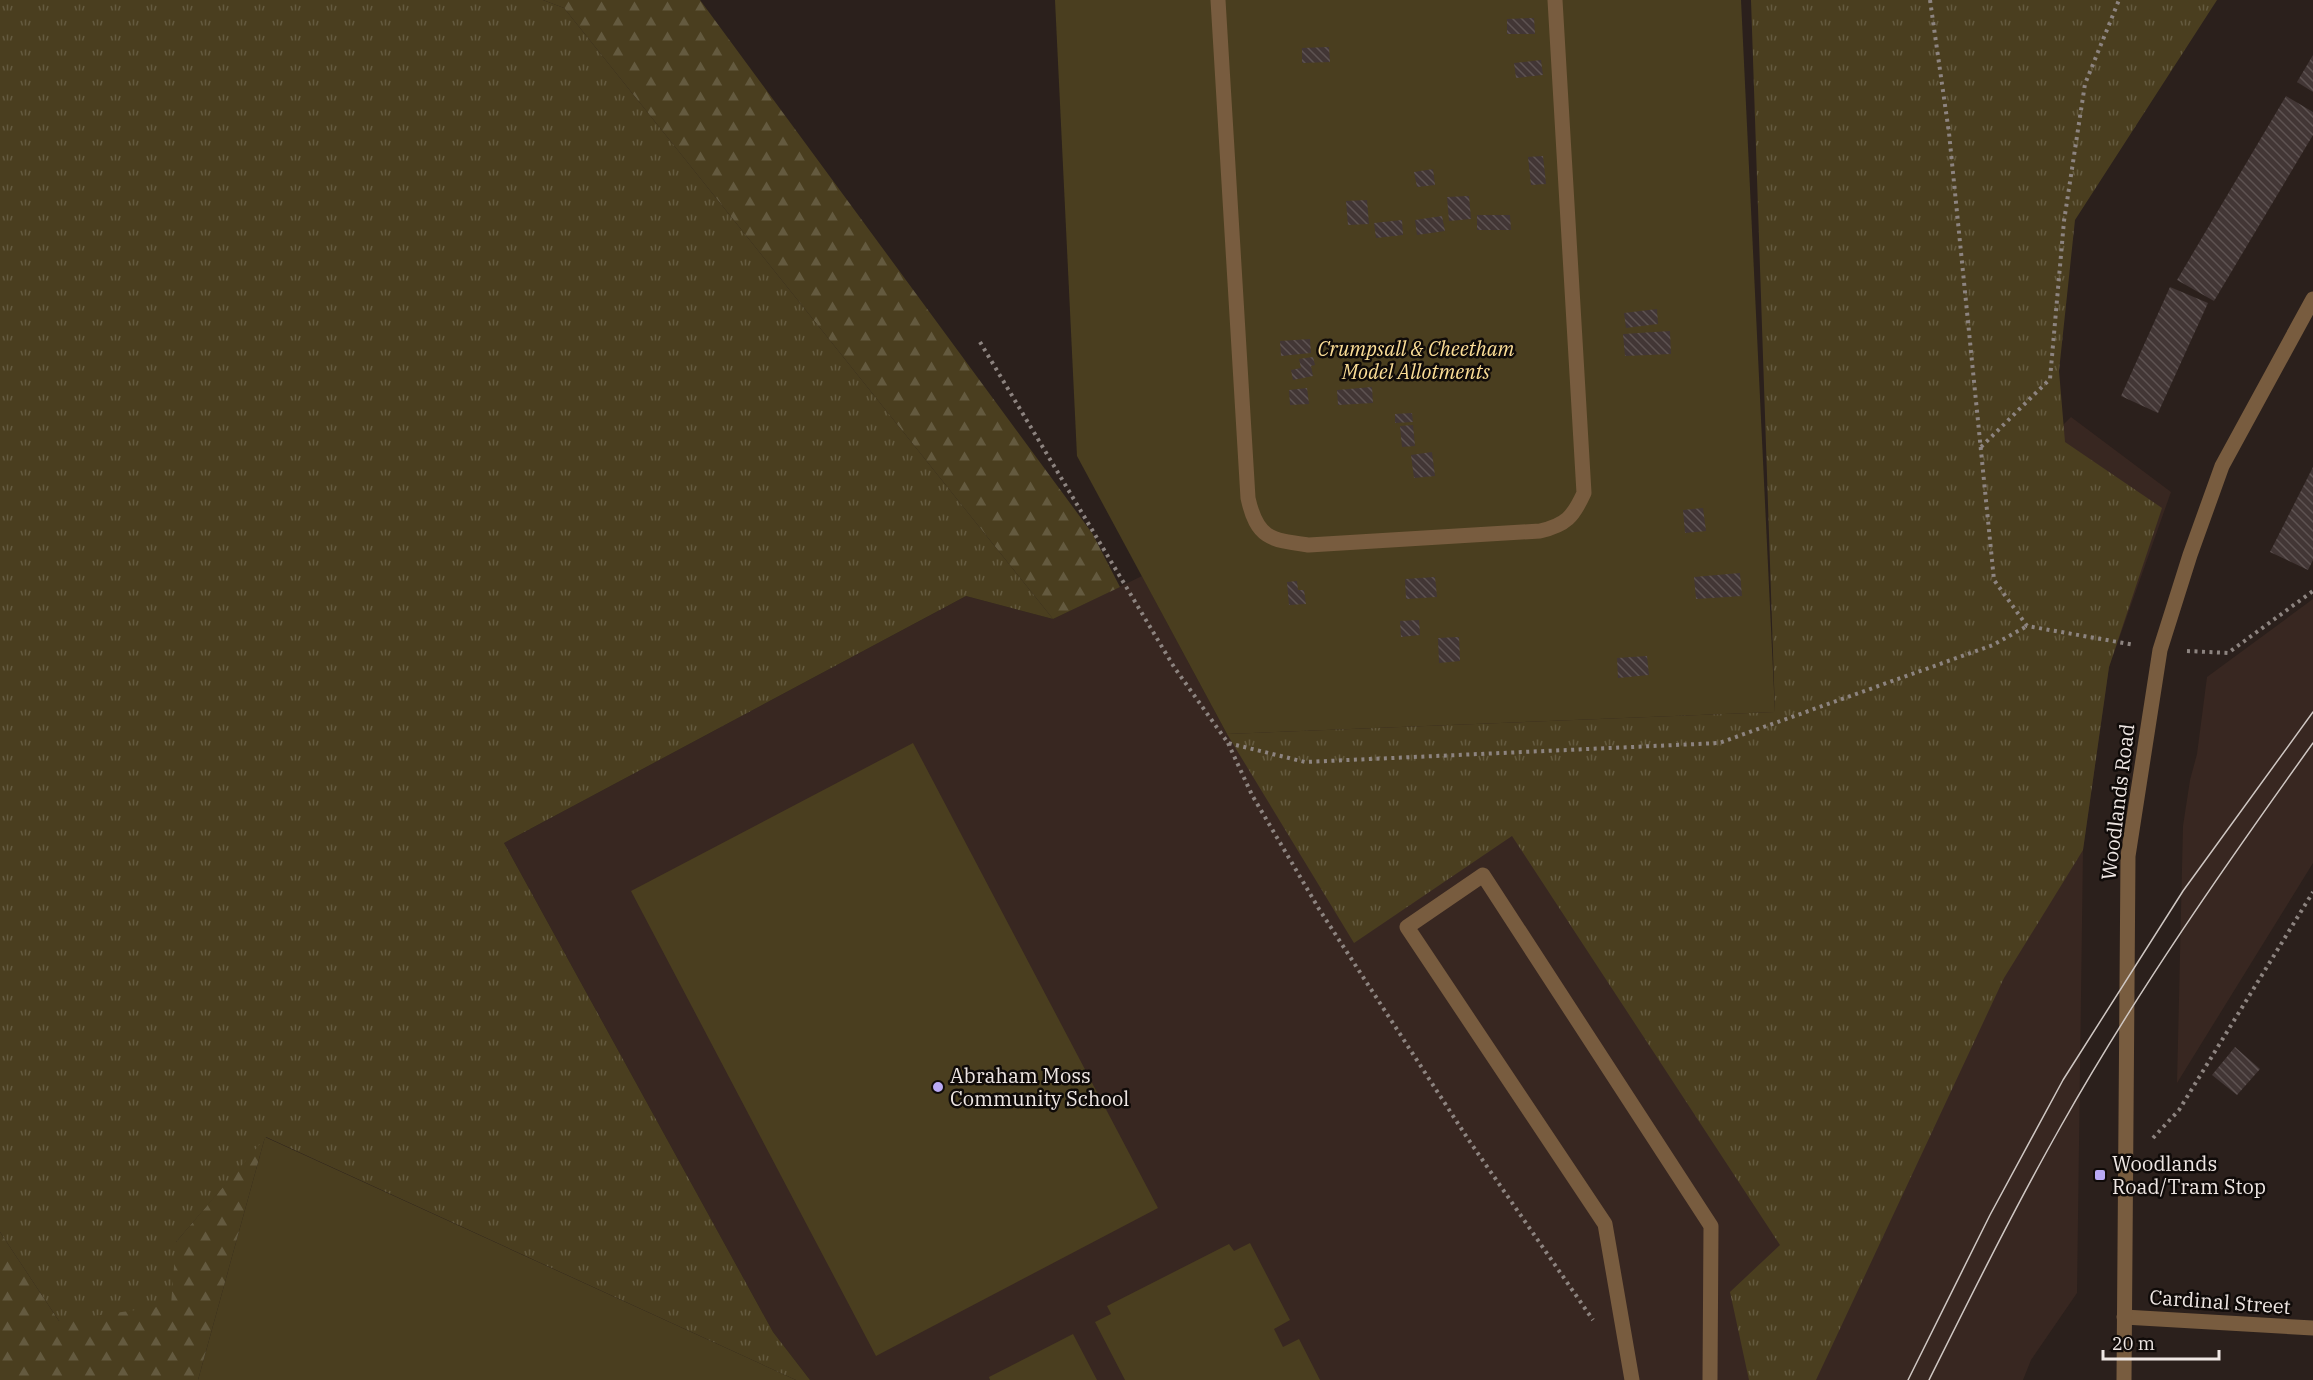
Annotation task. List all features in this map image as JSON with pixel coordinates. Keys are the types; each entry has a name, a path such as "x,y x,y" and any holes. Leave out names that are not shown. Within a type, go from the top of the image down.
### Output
{"street":[{"path":"1218,0 1248,498 1253,519 1265,534 1284,542 1309,545 1540,531 1555,528 1569,520 1578,508 1584,493 1555,0"},
{"name":"Woodlands Road","path":"2124,1380 2128,856 2160,650 2190,555 2222,466 2313,299"},
{"path":"1632,1380 1605,1224 1407,927 1483,875 1711,1226 1710,1380"},
{"name":"Cardinal Street","path":"2124,1317 2313,1328"}],"path":[{"path":"1930,0 1949,133 1994,580 2026,626"},
{"path":"1981,447 2050,379 2064,221 2085,84 2119,0"},
{"path":"980,342 1174,667 1228,743 1252,795 1319,909 1468,1139 1589,1317 1627,1351"},
{"path":"1228,743 1305,762 1719,743 1993,645 2026,626 2160,650 2229,653 2313,591"},
{"path":"2126,1167 2179,1110 2313,892"}],"shaded area":[{"path":"2071,417 2171,492 2109,667 2083,850 2077,1293 2031,1360 2023,1380 810,1380 773,1332 504,843 966,596 1053,619 1142,576 1227,734 1775,712"},
{"path":"2313,599 2313,863 2177,1083 2183,826 2190,780 2197,754 2207,677"}],"green space":[{"path":"0,0 543,0 564,8 1053,619 966,596 504,843 773,1332 810,1380 796,1380 266,1137 176,1242 171,1305 59,1321 0,1232"},
{"path":"543,0 700,0 1092,533 1120,587 1053,619 564,8"},
{"name":"Crumpsall & Cheetham Model Allotments","path":"1055,0 1741,0 1775,712 1227,734 1077,456"},
{"path":"1751,0 2217,0 2075,220 2059,371 2065,442 2162,508 2109,667 2083,850 2004,978 1816,1380 1749,1380 1730,1292 1780,1245 1512,836 1354,943 1227,734 1775,712"},
{"path":"913,743 1158,1208 876,1356 631,891"},
{"path":"265,1137 796,1380 198,1380"},
{"path":"265,1137 198,1380 0,1380 0,1232 59,1321 176,1242"},
{"path":"1250,1243 1290,1320 1274,1329 1283,1347 1299,1339 1320,1380 1125,1380 1095,1322 1111,1314 1107,1306 1229,1244 1234,1251"},
{"path":"1073,1334 1097,1380 990,1380 989,1377"}],"building":[{"path":"1534,18 1535,34 1507,34 1507,19"},
{"path":"1329,47 1330,62 1302,63 1302,48"},
{"path":"2313,55 2313,92 2297,82"},
{"path":"1541,60 1543,75 1516,78 1514,63"},
{"path":"2286,96 2313,112 2313,135 2214,301 2177,280"},
{"path":"1543,156 1546,184 1531,185 1528,157"},
{"path":"1433,169 1435,185 1417,187 1414,172"},
{"path":"1469,196 1471,219 1449,221 1447,197"},
{"path":"1367,200 1369,224 1348,225 1346,201"},
{"path":"1477,215 1510,215 1511,230 1477,230"},
{"path":"1442,216 1445,231 1417,235 1415,220"},
{"path":"1402,220 1403,235 1376,238 1374,223"},
{"path":"2170,287 2208,303 2158,413 2121,396"},
{"path":"1657,309 1658,324 1626,328 1624,313"},
{"path":"1670,331 1671,354 1625,356 1623,334"},
{"path":"1310,339 1311,353 1281,356 1280,341"},
{"path":"1313,357 1315,365 1311,366 1313,376 1293,380 1291,370 1301,368 1299,359"},
{"path":"1372,387 1373,403 1338,405 1337,390"},
{"path":"1307,388 1309,404 1290,405 1289,390"},
{"path":"1412,413 1413,422 1395,423 1395,414"},
{"path":"1413,425 1415,446 1402,447 1400,426"},
{"path":"1432,452 1435,476 1414,478 1411,455"},
{"path":"2313,467 2313,560 2308,570 2270,552"},
{"path":"1703,508 1706,531 1685,533 1683,510"},
{"path":"1740,573 1742,596 1696,599 1694,577"},
{"path":"1435,577 1437,597 1406,599 1405,579"},
{"path":"1297,581 1298,590 1304,590 1306,604 1289,605 1287,582"},
{"path":"1419,620 1420,635 1401,637 1400,621"},
{"path":"1459,637 1460,661 1439,663 1438,638"},
{"path":"1647,656 1649,675 1618,678 1617,658"},
{"path":"2235,1047 2260,1069 2237,1095 2212,1075"}],"tram line":[{"path":"1908,1380 1990,1215 2063,1080 2183,891 2313,712"},
{"path":"1929,1380 2027,1189 2090,1076 2182,931 2313,743"}],"place":[{"name":"Abraham Moss Community School","path":"938,1087"},
{"name":"Woodlands Road/Tram Stop","path":"2100,1175"}]}
